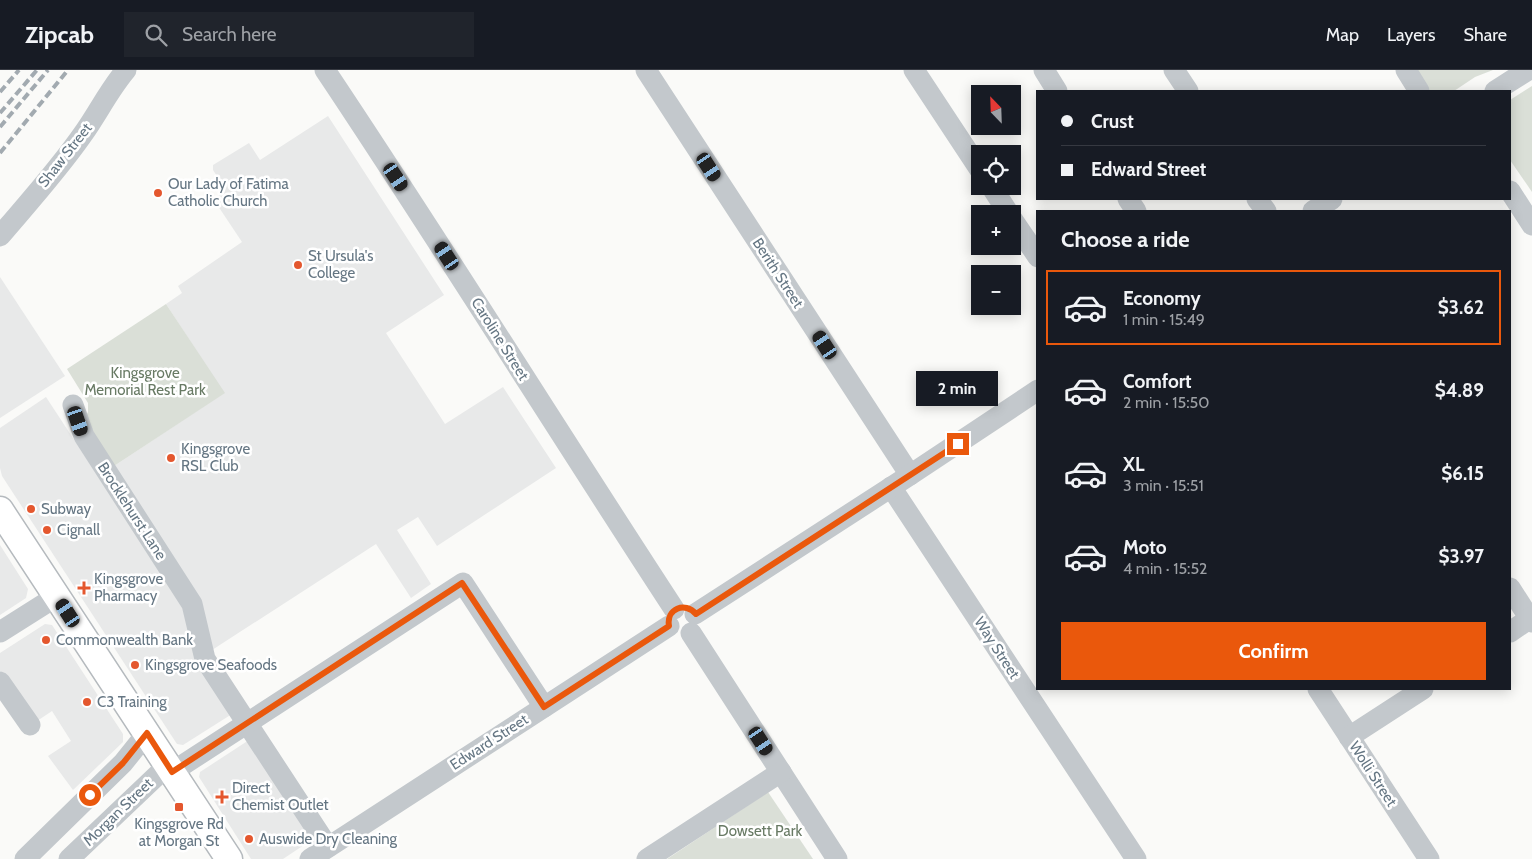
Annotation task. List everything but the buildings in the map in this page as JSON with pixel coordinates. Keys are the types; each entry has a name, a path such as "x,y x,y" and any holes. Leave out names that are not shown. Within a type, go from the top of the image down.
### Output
{"main road":[{"path":"0,510 229,859"}],"street":[{"name":"Shaw Street","path":"0,236 74,147 114,85 126,70"},
{"name":"Caroline Street","path":"325,70 406,192 559,432 672,617"},
{"name":"Berith Street","path":"646,70 910,476"},
{"path":"914,70 971,156"},
{"path":"1044,70 1056,90"},
{"path":"1174,70 1187,90"},
{"path":"1406,70 1419,90"},
{"path":"1497,90 1528,70"},
{"path":"1511,193 1532,225"},
{"path":"1315,210 1330,200"},
{"path":"1021,232 1036,254"},
{"path":"672,617 671,630 683,635 693,623 891,487 1036,391"},
{"name":"Brocklehurst Lane","path":"73,405 84,436 192,604 206,659 328,847"},
{"name":"Way Street","path":"891,487 1136,859"},
{"name":"Morgan Street","path":"69,859 170,769 248,724 462,583 544,707"},
{"path":"1511,589 1531,619 1511,631"},
{"path":"0,632 57,596"},
{"name":"Edward Street","path":"310,859 544,707 672,617"},
{"path":"693,623 781,772 837,859"},
{"path":"0,682 30,725"},
{"name":"Wolli Street","path":"1319,690 1429,859"},
{"path":"1349,737 1421,690"},
{"name":"Morgan Street","path":"25,859 123,763 147,733"},
{"path":"647,859 781,772"}],"shaded area":[{"path":"328,116 444,295 386,333 445,424 503,387 556,468 437,546 418,517 397,530 431,584 411,598 376,544 209,652 111,468 224,393 166,304 182,293 178,286 242,242 214,200 221,194 219,191 220,181 213,170 213,165 249,143 260,160"},
{"path":"0,277 65,376 0,418"},
{"path":"46,397 183,606 232,714 183,745 177,744 2,476 0,468 0,428"},
{"path":"0,545 28,589 26,598 0,615"},
{"path":"45,624 52,625 123,734 123,742 73,790 48,756 71,741 52,711 37,721 0,671 0,653"},
{"path":"249,740 313,839 283,859 251,859 199,777 200,772"}],"green space":[{"path":"1411,70 1493,70 1475,77 1456,90 1423,90"},
{"path":"1532,86 1532,192 1511,161 1511,99"},
{"name":"Kingsgrove Memorial Rest Park","path":"166,304 225,393 111,468 85,418 88,412 88,403 67,369"},
{"name":"Dowsett Park","path":"768,792 813,859 667,859"}],"railway":[{"path":"0,92 19,70"},
{"path":"0,113 37,70"},
{"path":"0,127 48,70"},
{"path":"0,153 68,70"}],"place":[{"name":"Our Lady of Fatima Catholic Church","path":"158,193"},
{"name":"St Ursula's College","path":"298,265"},
{"name":"Kingsgrove RSL Club","path":"171,458"},
{"name":"Subway","path":"31,509"},
{"name":"Cignall","path":"47,530"},
{"name":"Kingsgrove Pharmacy","path":"84,588"},
{"name":"Commonwealth Bank","path":"46,640"},
{"name":"Kingsgrove Seafoods","path":"135,665"},
{"name":"C3 Training","path":"87,702"},
{"name":"Direct Chemist Outlet","path":"222,797"},
{"name":"Kingsgrove Rd at Morgan St","path":"179,807"},
{"name":"Auswide Dry Cleaning","path":"249,839"}],"route":[{"path":"90,795 123,763 147,733 172,772 462,583 544,707 669,626 669,617 674,609 688,607 696,614 958,444"}]}
